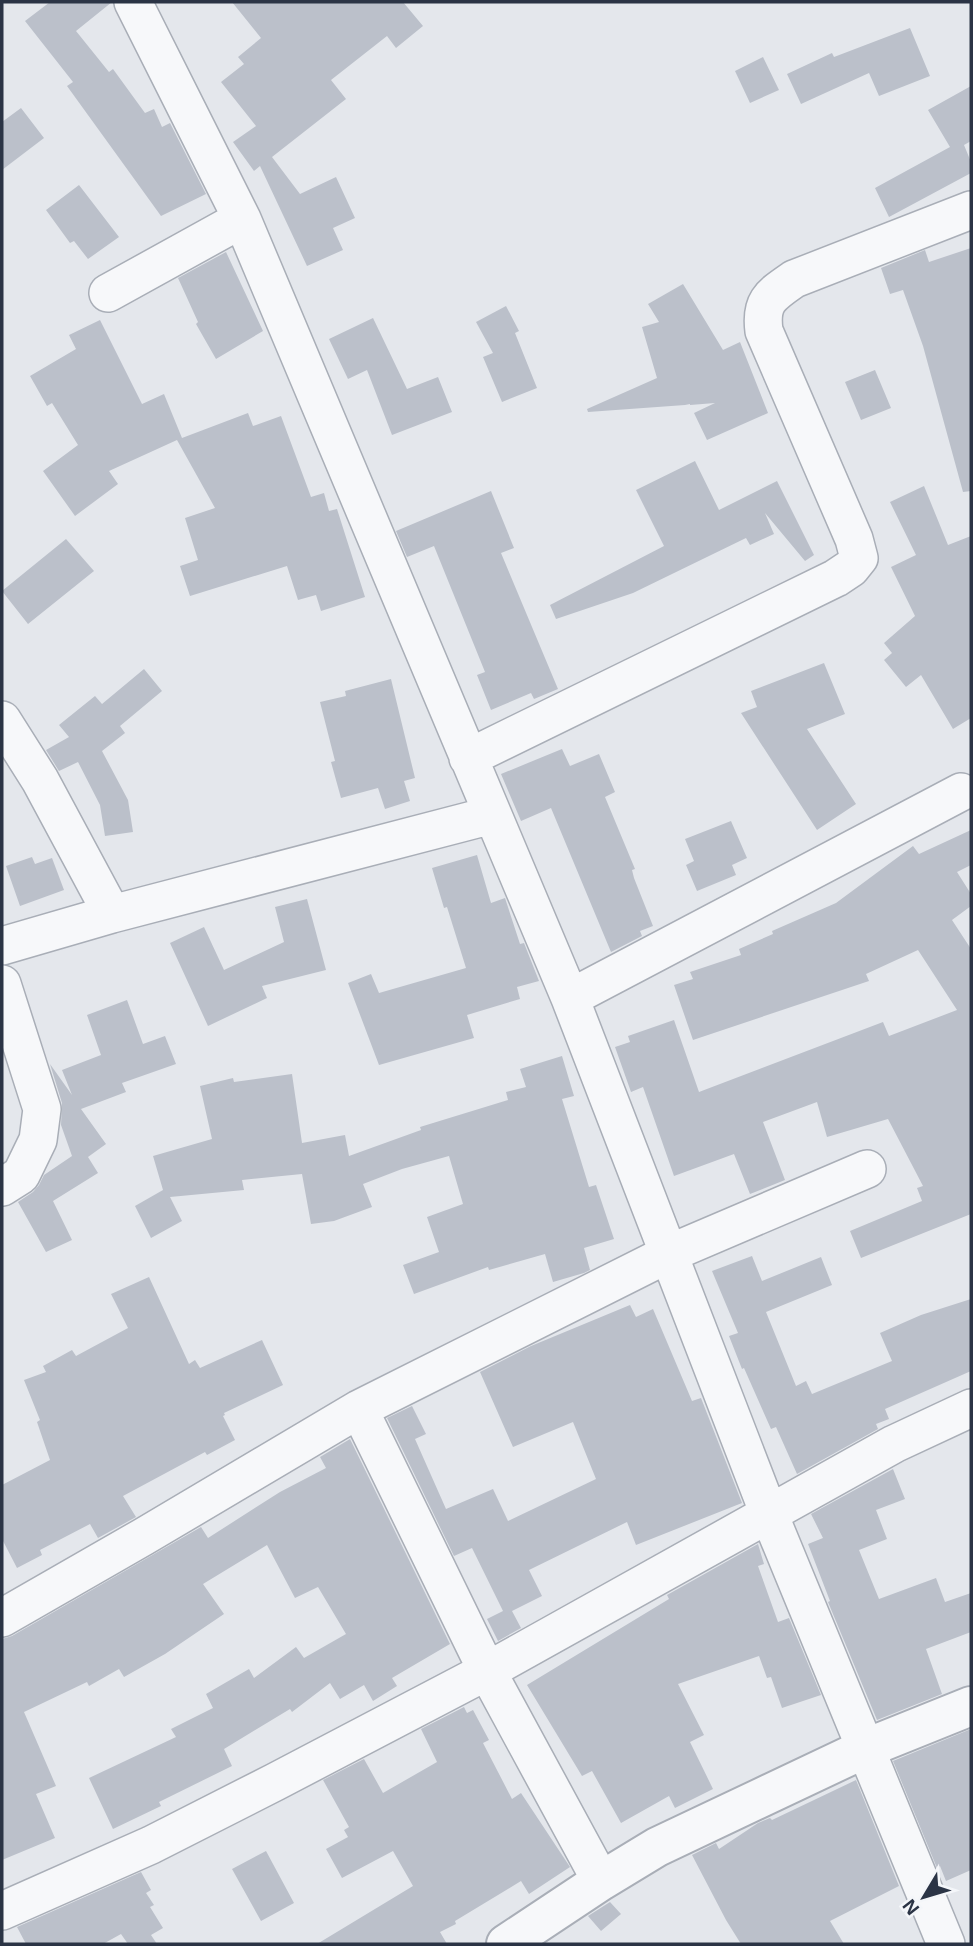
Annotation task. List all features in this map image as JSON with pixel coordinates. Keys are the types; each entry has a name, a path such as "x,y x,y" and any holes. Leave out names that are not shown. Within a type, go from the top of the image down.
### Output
{"street":[{"path":"132,2 242,219 570,998 769,1514 946,1944"},
{"path":"468,758 836,578 851,568 859,558 854,539 764,331 762,317 770,295 794,279 971,210"},
{"path":"108,293 242,219"},
{"path":"2,720 40,780 112,914"},
{"path":"570,998 961,792"},
{"path":"2,946 112,914 492,816"},
{"path":"2,984 42,1109 38,1140 33,1152 21,1175 2,1187"},
{"path":"2,1618 143,1538 359,1409 668,1254 867,1169"},
{"path":"2,1911 151,1845 487,1671 894,1444 971,1408"},
{"path":"359,1409 487,1671 601,1881"},
{"path":"506,1944 657,1847 864,1749 971,1706"}],"building":[{"path":"50,2 112,2 76,31 109,72 113,69 145,113 154,109 162,127 170,123 206,194 161,216 67,86 73,82 25,21"},
{"path":"232,2 403,2 423,26 396,48 387,36 331,80 346,99 272,157 300,194 336,177 355,218 333,228 343,250 307,266 260,166 254,171 233,142 256,126 221,82 244,64 238,57 261,38"},
{"path":"910,28 930,76 879,96 869,73 801,104 787,74 832,53 834,57"},
{"path":"763,57 779,90 750,103 735,71"},
{"path":"971,86 971,141 964,145 971,162 971,173 889,217 875,188 950,147 928,110"},
{"path":"21,108 44,138 2,170 2,122"},
{"path":"79,185 119,237 88,259 74,241 70,243 46,210"},
{"path":"971,248 971,491 963,492 923,346 903,290 890,294 881,268 925,250 929,262"},
{"path":"226,252 263,331 216,359 196,324 198,322 178,278"},
{"path":"683,284 723,350 740,342 768,413 707,440 694,413 715,403 588,412 587,409 657,378 642,327 659,322 648,304"},
{"path":"506,306 519,331 515,333 537,388 502,402 483,357 493,353 476,322"},
{"path":"373,318 407,389 438,377 452,412 392,435 367,370 348,379 329,339"},
{"path":"100,320 142,404 164,394 182,438 248,413 253,426 281,416 311,497 324,493 329,511 337,509 365,597 321,611 316,595 298,600 287,566 190,596 180,566 198,560 185,518 215,508 177,440 109,471 118,484 75,516 43,471 78,445 52,403 47,406 30,376 76,349 69,335"},
{"path":"875,370 891,408 861,420 845,382"},
{"path":"695,461 719,510 777,481 814,555 805,561 765,513 774,534 750,545 746,538 633,593 556,619 550,605 664,546 636,490"},
{"path":"924,486 948,545 971,536 971,718 953,729 921,675 906,687 884,660 892,653 884,643 915,616 891,567 916,555 890,502"},
{"path":"491,491 514,548 501,553 558,689 534,699 531,693 491,710 477,675 485,672 434,546 407,557 396,531"},
{"path":"66,539 94,571 28,624 2,591"},
{"path":"824,663 845,714 807,729 856,804 817,830 741,713 757,707 751,691"},
{"path":"144,669 162,691 120,726 125,733 102,751 128,800 133,832 105,836 100,805 78,762 59,771 46,750 69,737 59,725 95,696 102,704"},
{"path":"391,679 415,778 404,781 410,801 385,809 378,788 341,798 320,702 346,696 345,691"},
{"path":"562,749 570,766 599,754 615,792 605,797 635,869 632,870 634,878 653,926 640,931 642,936 611,952 551,808 521,821 501,774"},
{"path":"731,821 747,858 732,865 736,875 697,891 686,865 694,861 685,839"},
{"path":"971,830 971,865 957,872 971,894 971,906 952,920 971,949 971,1214 861,1258 850,1231 922,1201 917,1188 923,1186 888,1119 827,1137 817,1102 763,1122 785,1180 750,1194 734,1154 674,1176 643,1087 631,1092 615,1047 630,1042 628,1036 674,1020 699,1092 883,1022 889,1036 957,1010 918,950 866,974 869,981 693,1040 674,985 693,979 690,972 741,955 739,949 773,934 772,931 836,903 913,846 919,854"},
{"path":"477,855 491,903 505,898 520,944 524,943 539,981 517,987 520,999 467,1015 474,1038 379,1065 348,983 371,974 379,993 466,968 432,868"},
{"path":"32,857 35,864 52,858 64,890 20,906 6,866"},
{"path":"307,899 326,970 262,986 267,998 208,1026 170,943 204,927 224,970 284,942 275,907"},
{"path":"127,1000 143,1044 165,1036 176,1064 122,1083 126,1092 81,1109 106,1144 88,1157 98,1173 53,1201 72,1240 46,1252 18,1202 33,1192 44,1175 72,1156 61,1125 62,1103 50,1064 72,1095 62,1070 101,1055 87,1015"},
{"path":"562,1056 574,1096 562,1099 589,1187 596,1185 614,1239 584,1248 590,1270 584,1273 553,1282 545,1254 489,1270 488,1267 414,1294 403,1265 439,1252 427,1217 463,1204 449,1156 402,1169 363,1184 372,1207 334,1221 311,1224 302,1174 242,1180 244,1190 170,1197 182,1221 151,1238 135,1206 163,1190 153,1156 212,1139 200,1086 233,1078 234,1082 292,1074 302,1143 345,1135 349,1156 421,1130 420,1127 508,1100 506,1092 526,1087 520,1069"},
{"path":"752,1256 762,1281 821,1257 832,1285 766,1312 796,1386 806,1381 812,1394 892,1361 880,1333 921,1315 971,1299 971,1371 885,1409 889,1419 876,1424 878,1429 797,1474 776,1427 771,1429 744,1368 742,1369 729,1336 738,1333 712,1271"},
{"path":"149,1277 189,1364 195,1360 200,1368 262,1340 283,1385 224,1413 235,1440 207,1455 205,1452 123,1496 136,1517 98,1538 90,1524 40,1550 42,1555 17,1568 2,1539 2,1485 50,1460 37,1422 40,1420 24,1380 46,1372 43,1366 72,1350 76,1356 128,1328 111,1294"},
{"path":"630,1305 636,1317 653,1309 692,1401 701,1398 742,1503 636,1545 627,1522 529,1570 542,1596 512,1611 521,1628 498,1641 487,1619 503,1611 472,1548 454,1556 387,1418 412,1406 426,1434 415,1439 446,1509 493,1489 508,1521 596,1479 573,1422 513,1447 480,1372 531,1346"},
{"path":"350,1439 450,1644 392,1678 397,1686 373,1701 364,1685 340,1699 330,1683 292,1712 290,1709 224,1749 232,1766 159,1802 161,1806 113,1829 89,1778 176,1737 171,1729 213,1708 206,1694 249,1669 254,1678 296,1647 304,1658 346,1634 318,1587 295,1598 267,1545 203,1584 224,1614 165,1654 124,1677 119,1669 89,1686 87,1682 24,1712 56,1786 36,1794 55,1838 2,1860 2,1639 12,1636 201,1527 208,1538 280,1492 326,1468 320,1457"},
{"path":"893,1469 905,1499 876,1510 887,1539 859,1550 879,1599 936,1578 945,1602 971,1593 971,1632 926,1649 942,1694 877,1720 828,1602 830,1601 808,1544 823,1538 811,1514"},
{"path":"758,1544 764,1564 758,1566 778,1622 789,1618 821,1695 782,1708 771,1677 767,1678 759,1656 678,1684 704,1735 690,1742 713,1789 675,1808 669,1796 621,1823 592,1771 582,1776 527,1685 669,1599 667,1595"},
{"path":"464,1707 467,1713 473,1710 489,1740 483,1743 512,1799 521,1793 570,1867 529,1894 521,1881 455,1921 456,1924 440,1932 447,1944 317,1944 413,1886 393,1851 342,1878 326,1849 348,1837 344,1830 349,1827 323,1780 364,1759 383,1793 437,1762 421,1729"},
{"path":"971,1729 971,1870 946,1881 940,1866 937,1868 893,1761"},
{"path":"856,1780 899,1886 830,1921 844,1944 741,1944 692,1855 716,1843 719,1849 758,1823 770,1818 772,1820"},
{"path":"266,1851 294,1903 261,1921 232,1869"},
{"path":"141,1872 151,1890 146,1893 154,1905 150,1907 163,1928 151,1935 157,1944 128,1944 121,1934 103,1944 26,1944 17,1927"},
{"path":"610,1902 621,1914 601,1931 588,1916"}]}
